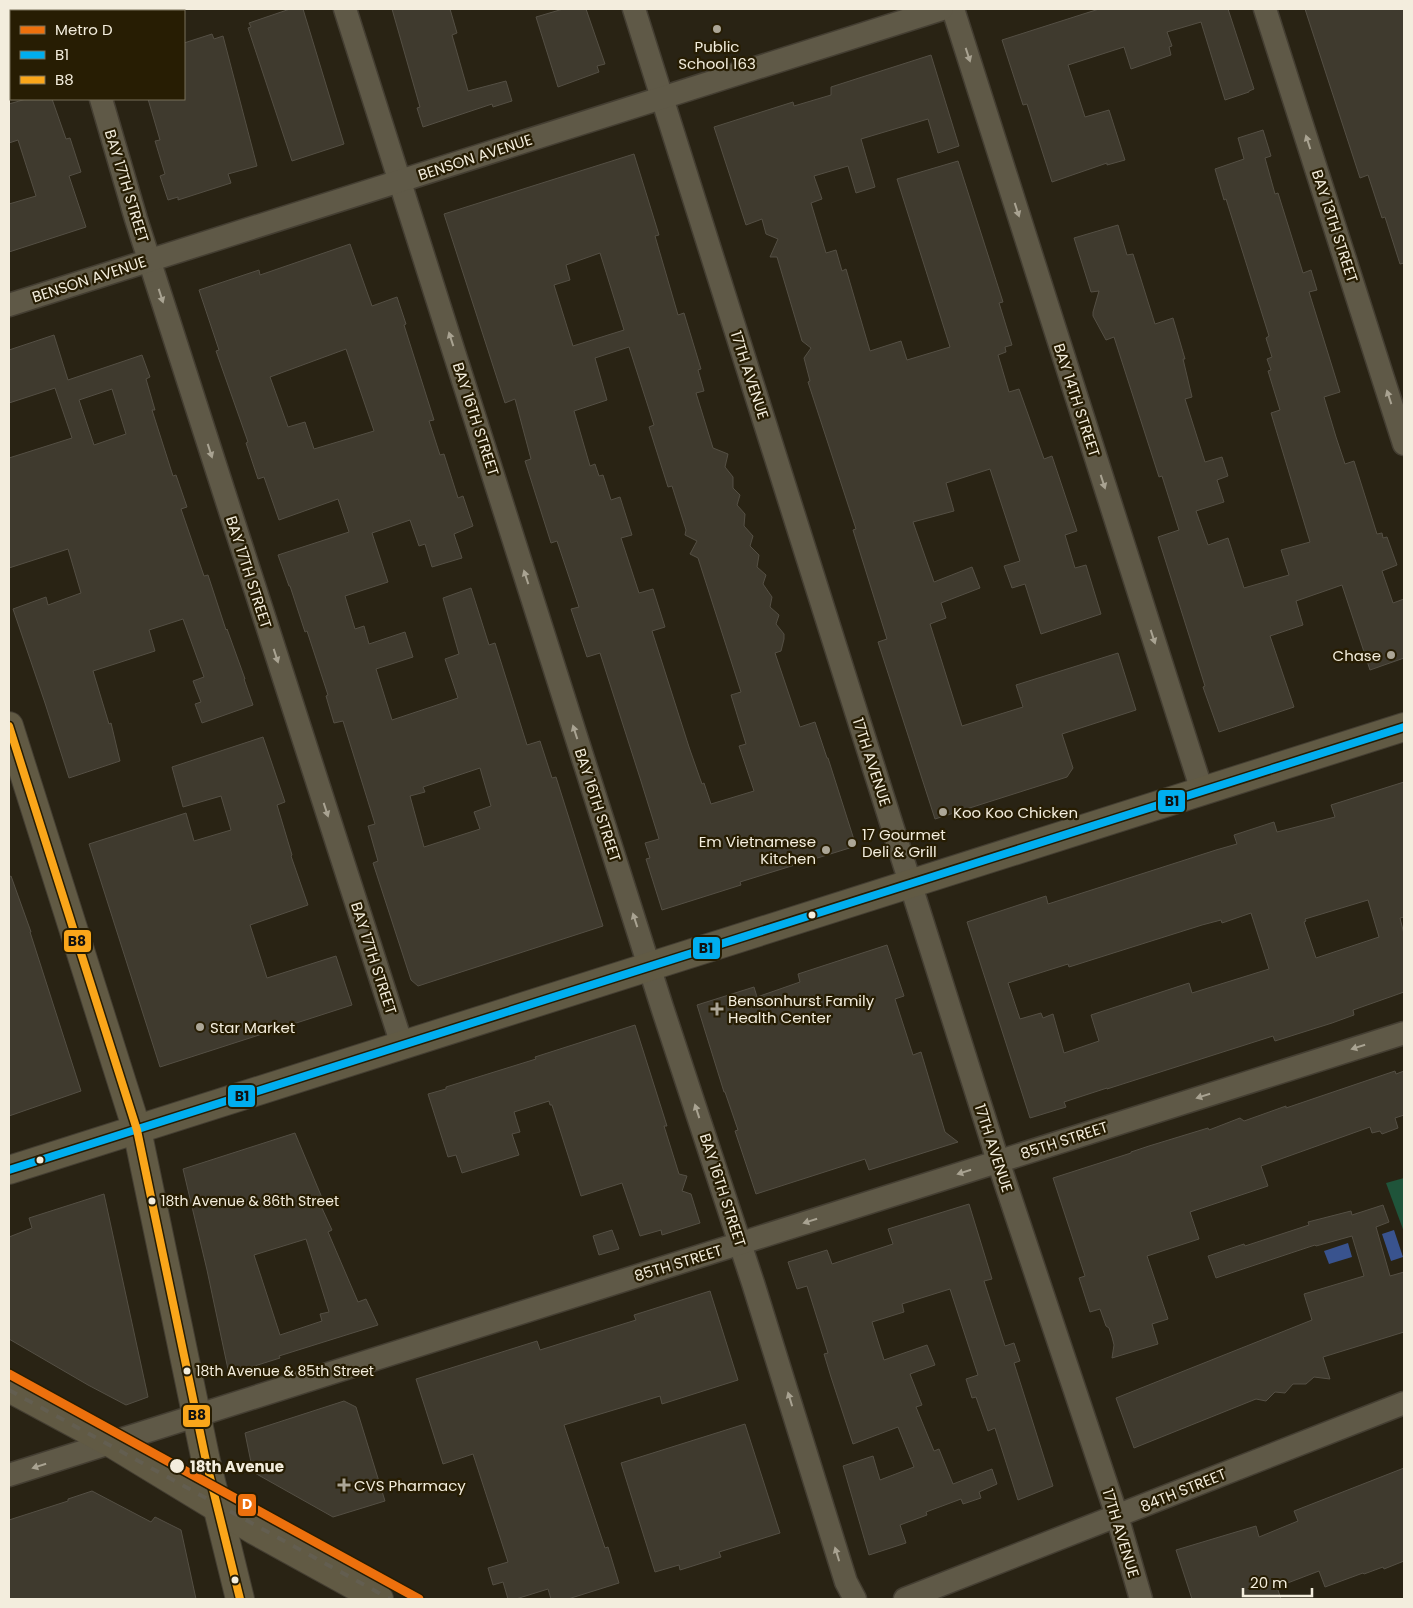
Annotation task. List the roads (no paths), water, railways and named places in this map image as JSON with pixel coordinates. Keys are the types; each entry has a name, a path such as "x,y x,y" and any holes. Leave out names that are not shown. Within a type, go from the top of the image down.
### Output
{"main road":[{"path":"9,726 137,1130 206,1462 240,1599"},
{"path":"9,1170 1404,727"},
{"path":"9,1388 111,1443 219,1509 379,1599"}],"street":[{"name":"BAY 16TH STREET","path":"345,9 650,967 788,1393 846,1582 855,1599"},
{"name":"17TH AVENUE","path":"634,9 998,1161 1117,1516 1141,1599"},
{"name":"BENSON AVENUE","path":"9,305 942,9"},
{"name":"BAY 14TH STREET","path":"953,9 1202,791"},
{"name":"BAY 13TH STREET","path":"1266,9 1404,444"},
{"name":"BAY 17TH STREET","path":"101,100 149,260 402,1045"},
{"name":"85TH STREET","path":"9,1475 1404,1032"},
{"name":"84TH STREET","path":"905,1599 1404,1403"}],"water":[{"path":"1394,1230 1403,1257 1391,1261 1382,1234"},
{"path":"1348,1243 1352,1257 1329,1264 1324,1251"}],"railway":[{"path":"9,1390 390,1599"}],"metro line":[{"name":"D","path":"9,1374 419,1599"}],"place":[{"name":"Public School 163","path":"717,29"},
{"name":"Chase","path":"1391,655"},
{"name":"Koo Koo Chicken","path":"943,812"},
{"name":"17 Gourmet Deli & Grill","path":"852,843"},
{"name":"Em Vietnamese Kitchen","path":"826,850"},
{"name":"Bensonhurst Family Health Center","path":"717,1009"},
{"name":"Star Market","path":"200,1027"},
{"name":"18th Avenue & 86th Street","path":"152,1201"},
{"name":"18th Avenue & 85th Street","path":"187,1371"},
{"name":"18th Avenue","path":"177,1466"},
{"name":"CVS Pharmacy","path":"344,1485"}]}
